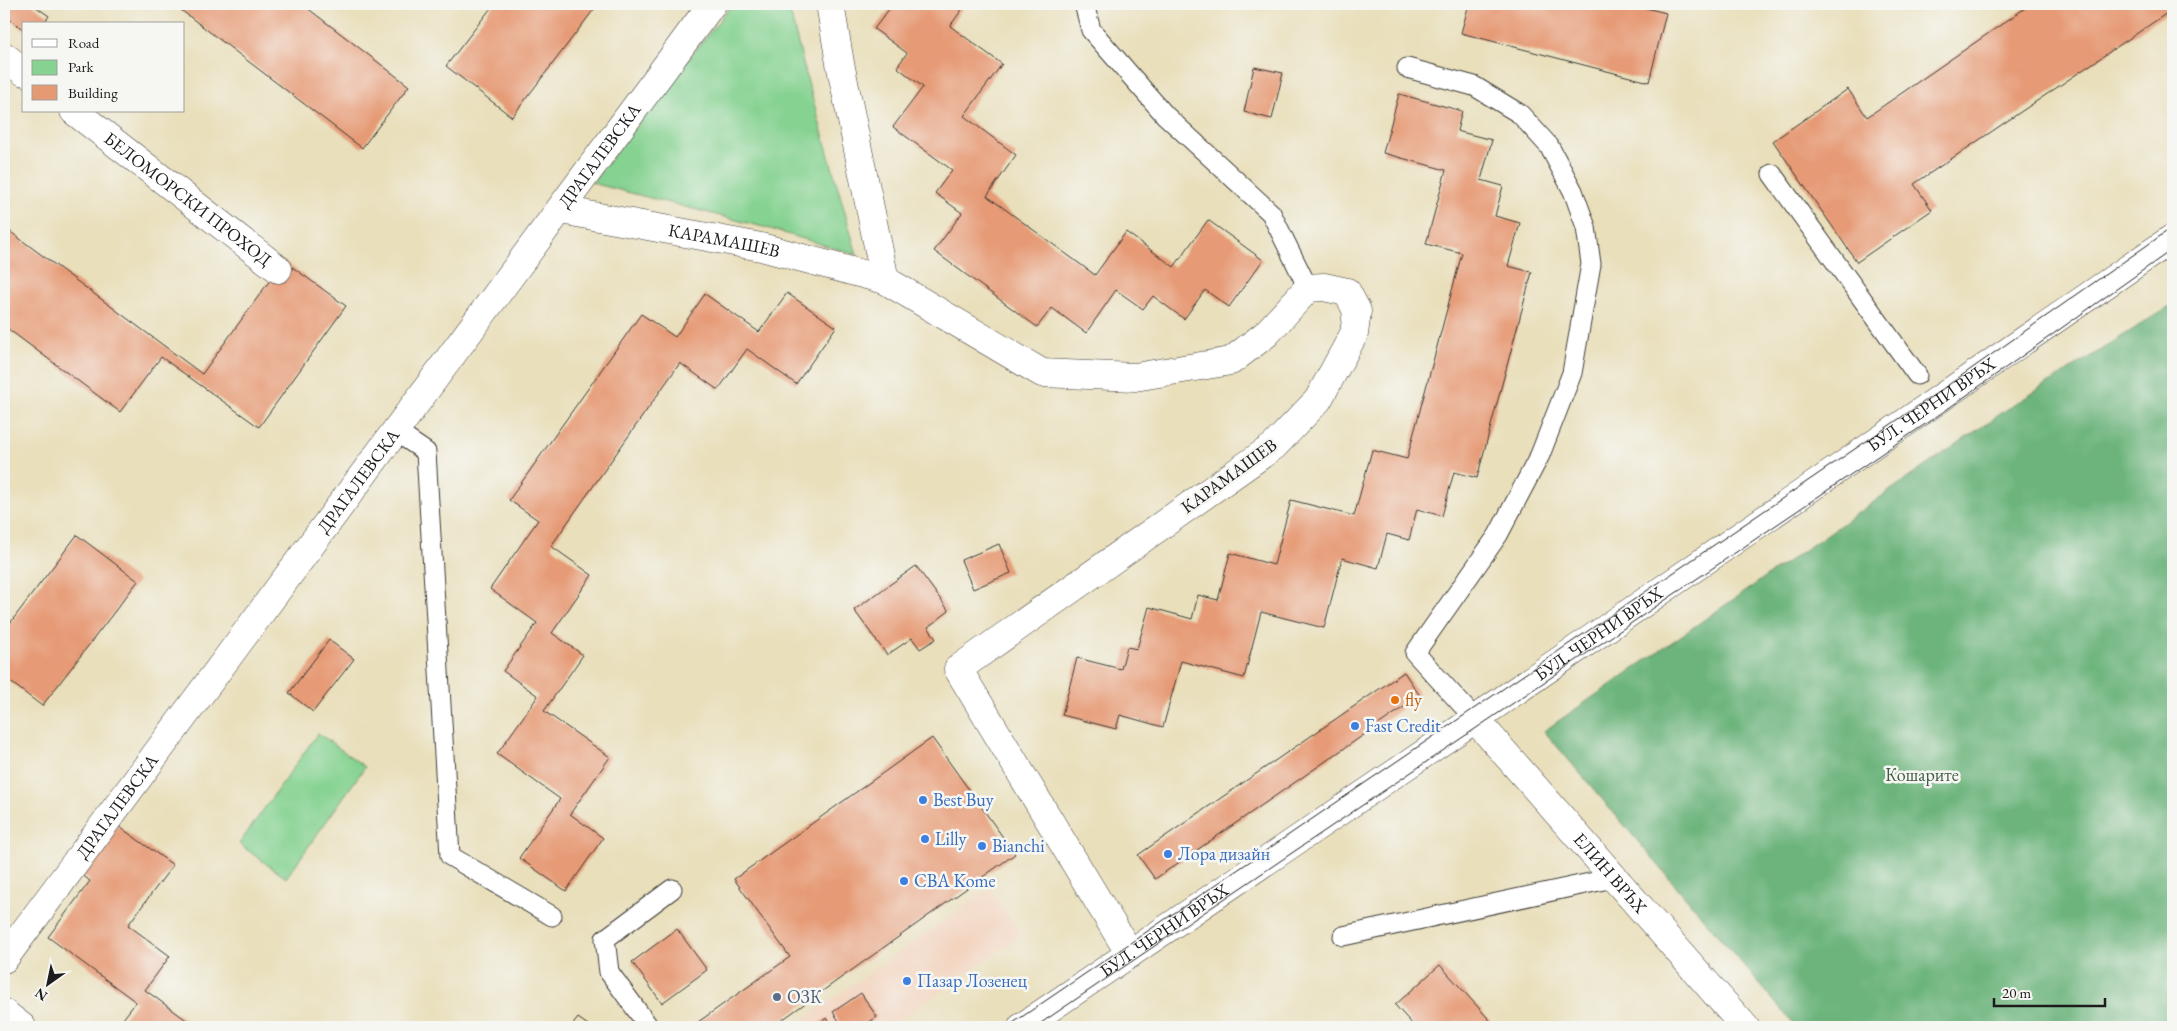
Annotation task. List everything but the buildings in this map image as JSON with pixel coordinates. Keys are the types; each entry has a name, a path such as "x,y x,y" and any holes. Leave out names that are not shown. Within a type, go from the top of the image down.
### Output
{"street":[{"name":"ДРАГАЛЕВСКА","path":"4,959 712,4"},
{"path":"830,4 840,63 885,280"},
{"path":"4,56 22,70"},
{"name":"БЕЛОМОРСКИ ПРОХОД","path":"75,112 278,269"},
{"name":"КАРАМАШЕВ","path":"561,210 761,247 885,280 1042,374 1135,377 1232,361 1266,334 1308,288 1324,287 1347,292 1357,311 1354,334 1318,400 1274,446 958,669 1130,954"},
{"name":"БУЛ. ЧЕРНИ ВРЪХ","path":"1022,1027 1475,719 2173,238"},
{"name":"ЕЛИН ВРЪХ","path":"1475,719 1746,1027"},
{"path":"4,1013 22,1027"}],"lane":[{"path":"1084,4 1090,30 1165,115 1271,213 1308,288"},
{"path":"1407,68 1474,86 1520,114 1548,146 1573,191 1586,227 1591,264 1572,373 1540,455 1498,535 1415,653 1475,719"},
{"path":"1772,174 1917,376"},
{"path":"395,431 426,452 450,856 552,916"},
{"path":"1343,936 1613,878"},
{"path":"648,1027 609,972 605,939 672,889"}],"shaded area":[{"name":"Пазар Лозенец","path":"990,889 1022,935 889,1027 792,1027"}],"green space":[{"path":"732,4 788,4 857,255 767,228 592,183"},
{"name":"Кошарите","path":"2173,304 2173,1027 1796,1027 1544,731 2006,410"},
{"path":"318,733 365,767 286,878 239,844"}],"tram line":[{"path":"1007,1027 1934,395 2173,227"},
{"path":"1035,1027 1946,410 2173,249"}],"place":[{"name":"fly","path":"1395,700"},
{"name":"Fast Credit","path":"1355,726"},
{"name":"Best Buy","path":"923,800"},
{"name":"Lilly","path":"925,839"},
{"name":"Bianchi","path":"982,846"},
{"name":"Лора дизайн","path":"1168,854"},
{"name":"CBA Kome","path":"904,881"},
{"name":"Пазар Лозенец","path":"907,981"},
{"name":"ОЗК","path":"777,997"}]}
